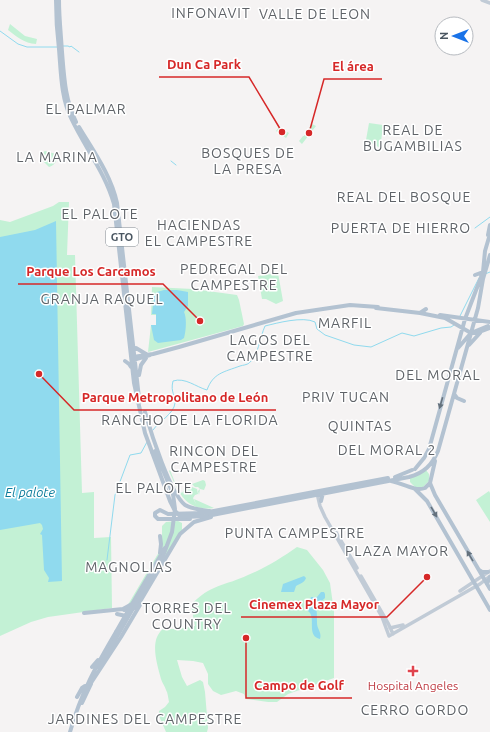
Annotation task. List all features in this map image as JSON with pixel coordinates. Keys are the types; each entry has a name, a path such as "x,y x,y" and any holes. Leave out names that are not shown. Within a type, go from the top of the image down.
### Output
{"main road":[{"name":"GTO","path":"56,0 60,45"},
{"name":"GTO","path":"59,0 61,81 67,106 74,123 99,161 114,191 118,209 132,368 136,395 145,433 170,492 173,517 165,546 143,585 134,606 121,624 87,684 72,732"},
{"path":"482,0 490,3"},
{"name":"GTO","path":"84,138 106,180 114,204 125,286 127,320 139,397 144,421 148,428 172,494 175,516 171,537 163,556 96,668"},
{"path":"84,138 95,148 99,161"},
{"path":"88,148 92,161"},
{"path":"111,184 120,204"},
{"path":"490,225 482,271 480,301 470,331 466,351 430,477 430,482 435,495 490,589"},
{"path":"486,246 490,234"},
{"path":"475,275 482,271 490,255"},
{"path":"482,279 470,308 461,318 455,355 429,449 409,477 409,482 428,502 490,610"},
{"path":"125,286 132,304"},
{"path":"122,307 125,286"},
{"path":"474,298 476,302 480,301"},
{"path":"132,358 144,357 284,316 350,304 420,313 422,315 445,318 460,329 476,333 485,330"},
{"path":"420,313 426,311 474,319 490,325"},
{"path":"125,331 127,320"},
{"path":"463,361 458,372 454,372 455,355 470,331 490,325"},
{"path":"466,351 472,340 490,325"},
{"path":"136,348 144,357"},
{"path":"139,375 140,366 144,357"},
{"path":"125,361 132,368"},
{"path":"454,394 457,398 464,401"},
{"path":"144,421 145,412 148,428 153,436 176,494 185,504 197,510 213,512"},
{"path":"168,514 213,512 409,477 426,469 438,451"},
{"path":"152,452 175,511 185,517 208,517"},
{"path":"77,696 128,625 181,533 194,522 222,513 271,502 310,496 397,476 421,468 426,469 430,474 430,477"},
{"path":"158,478 164,479 167,476 166,472"},
{"path":"386,481 402,483 414,488 424,489 430,482"},
{"path":"354,491 357,487"},
{"path":"319,493 319,501 325,517 388,626 391,635 444,602"},
{"path":"310,496 319,501"},
{"path":"183,525 183,519 182,515 168,514 162,510 158,510 155,515 158,518 183,519 208,517"},
{"path":"143,585 161,551 162,542 160,536"},
{"path":"124,610 132,609 142,596 167,551 171,537"},
{"path":"478,569 482,572 490,574"},
{"path":"388,626 396,627 403,625 490,574"},
{"path":"487,584 490,574"},
{"path":"84,613 123,609 134,606 156,575"},
{"path":"117,614 126,616 129,619 128,625"},
{"path":"120,618 126,616"},
{"path":"96,668 114,632 121,624"}],"green space":[{"path":"10,24 25,36 37,39 36,44 24,41 11,33 8,30"},
{"path":"369,123 383,125 381,142 382,149 366,140"},
{"path":"312,124 316,126 302,144 299,141"},
{"path":"279,127 289,133 286,138 276,131"},
{"path":"45,151 58,156 55,163 49,167 40,158 40,154"},
{"path":"59,202 69,202 67,255 75,255 82,493 94,492 94,538 111,537 112,608 48,617 31,622 0,636 0,220 10,222 53,206"},
{"path":"278,273 283,301 276,304 266,299 262,299 258,276"},
{"path":"152,287 193,289 237,295 244,324 243,326 148,352 151,325 156,325 156,315 151,315"},
{"path":"170,470 178,490 169,471"},
{"path":"426,470 429,474 429,481 422,488 415,487 410,482 410,477"},
{"path":"203,480 205,481 206,485 204,490 192,484"},
{"path":"188,487 188,489 192,487 197,489 198,494 193,498 196,504 194,499 214,508 196,507 190,504 184,499 178,490 182,493 184,490 183,489"},
{"path":"489,491 490,493 490,522 476,500"},
{"path":"178,521 182,523 182,530 145,592 126,608 162,547 162,526 166,522"},
{"path":"297,547 307,550 323,570 330,583 334,612 334,678 288,694 277,702 268,702 246,699 244,694 236,691 221,695 213,691 208,684 208,674 203,663 177,660 182,677 187,686 200,680 203,682 208,728 207,732 166,732 159,716 159,711 169,702 156,659 155,646 156,639 159,634 163,629 178,629 195,626 191,605 198,598 211,589 240,579 261,569"}],"water":[{"name":"El palote","path":"56,221 62,581 48,582 49,578 44,570 42,535 40,534 43,529 42,525 40,523 0,530 0,237 35,230"},
{"path":"164,290 188,292 188,306 184,312 186,318 186,328 184,338 181,340 158,343 154,340 151,325 156,325 156,314 152,314 154,296 157,292"},
{"path":"304,576 306,578 305,580 296,586 294,592 281,592 283,584"},
{"path":"321,592 324,592 325,598 316,606 317,625 320,639 312,632 311,616 306,609 311,597 317,597"}],"waterway":[{"path":"0,31 18,44 27,47 58,47"},
{"path":"63,46 71,46 79,52"},
{"path":"171,161 176,165"},
{"path":"475,228 490,217"},
{"path":"485,274 490,272"},
{"path":"460,316 479,278"},
{"path":"153,430 172,411 174,407 175,400 172,388 173,381 186,381 207,390 212,380 220,374 247,364 252,360 257,352 265,326 290,321 310,320 315,322 317,329 325,335 354,345 371,347 402,333 414,336 454,325"},
{"path":"107,560 115,495 130,455 141,453 147,442"}],"place":[{"name":"Dun Ca Park","path":"282,132"},
{"name":"El área","path":"309,133"},
{"name":"Parque Los Carcamos","path":"200,321"},
{"name":"Parque Metropolitano de León","path":"39,374"},
{"name":"Cinemex Plaza Mayor","path":"427,577"},
{"name":"Campo de Golf","path":"246,638"},
{"name":"Hospital Angeles","path":"413,671"}],"district":[{"name":"INFONAVIT","path":"211,13"},
{"name":"VALLE DE LEON","path":"315,14"},
{"name":"EL PALMAR","path":"86,109"},
{"name":"REAL DE BUGAMBILIAS","path":"413,138"},
{"name":"LA MARINA","path":"57,157"},
{"name":"BOSQUES DE LA PRESA","path":"248,162"},
{"name":"REAL DEL BOSQUE","path":"404,197"},
{"name":"EL PALOTE","path":"100,214"},
{"name":"PUERTA DE HIERRO","path":"401,228"},
{"name":"HACIENDAS EL CAMPESTRE","path":"199,234"},
{"name":"PEDREGAL DEL CAMPESTRE","path":"234,278"},
{"name":"GRANJA RAQUEL","path":"102,299"},
{"name":"MARFIL","path":"345,323"},
{"name":"LAGOS DEL CAMPESTRE","path":"270,348"},
{"name":"DEL MORAL","path":"438,375"},
{"name":"PRIV TUCAN","path":"346,397"},
{"name":"RANCHO DE LA FLORIDA","path":"190,420"},
{"name":"QUINTAS","path":"360,426"},
{"name":"DEL MORAL 2","path":"387,450"},
{"name":"RINCON DEL CAMPESTRE","path":"214,460"},
{"name":"EL PALOTE","path":"154,488"},
{"name":"PUNTA CAMPESTRE","path":"295,533"},
{"name":"PLAZA MAYOR","path":"397,551"},
{"name":"MAGNOLIAS","path":"129,567"},
{"name":"TORRES DEL COUNTRY","path":"187,616"},
{"name":"CERRO GORDO","path":"415,710"},
{"name":"JARDINES DEL CAMPESTRE","path":"145,719"}]}
